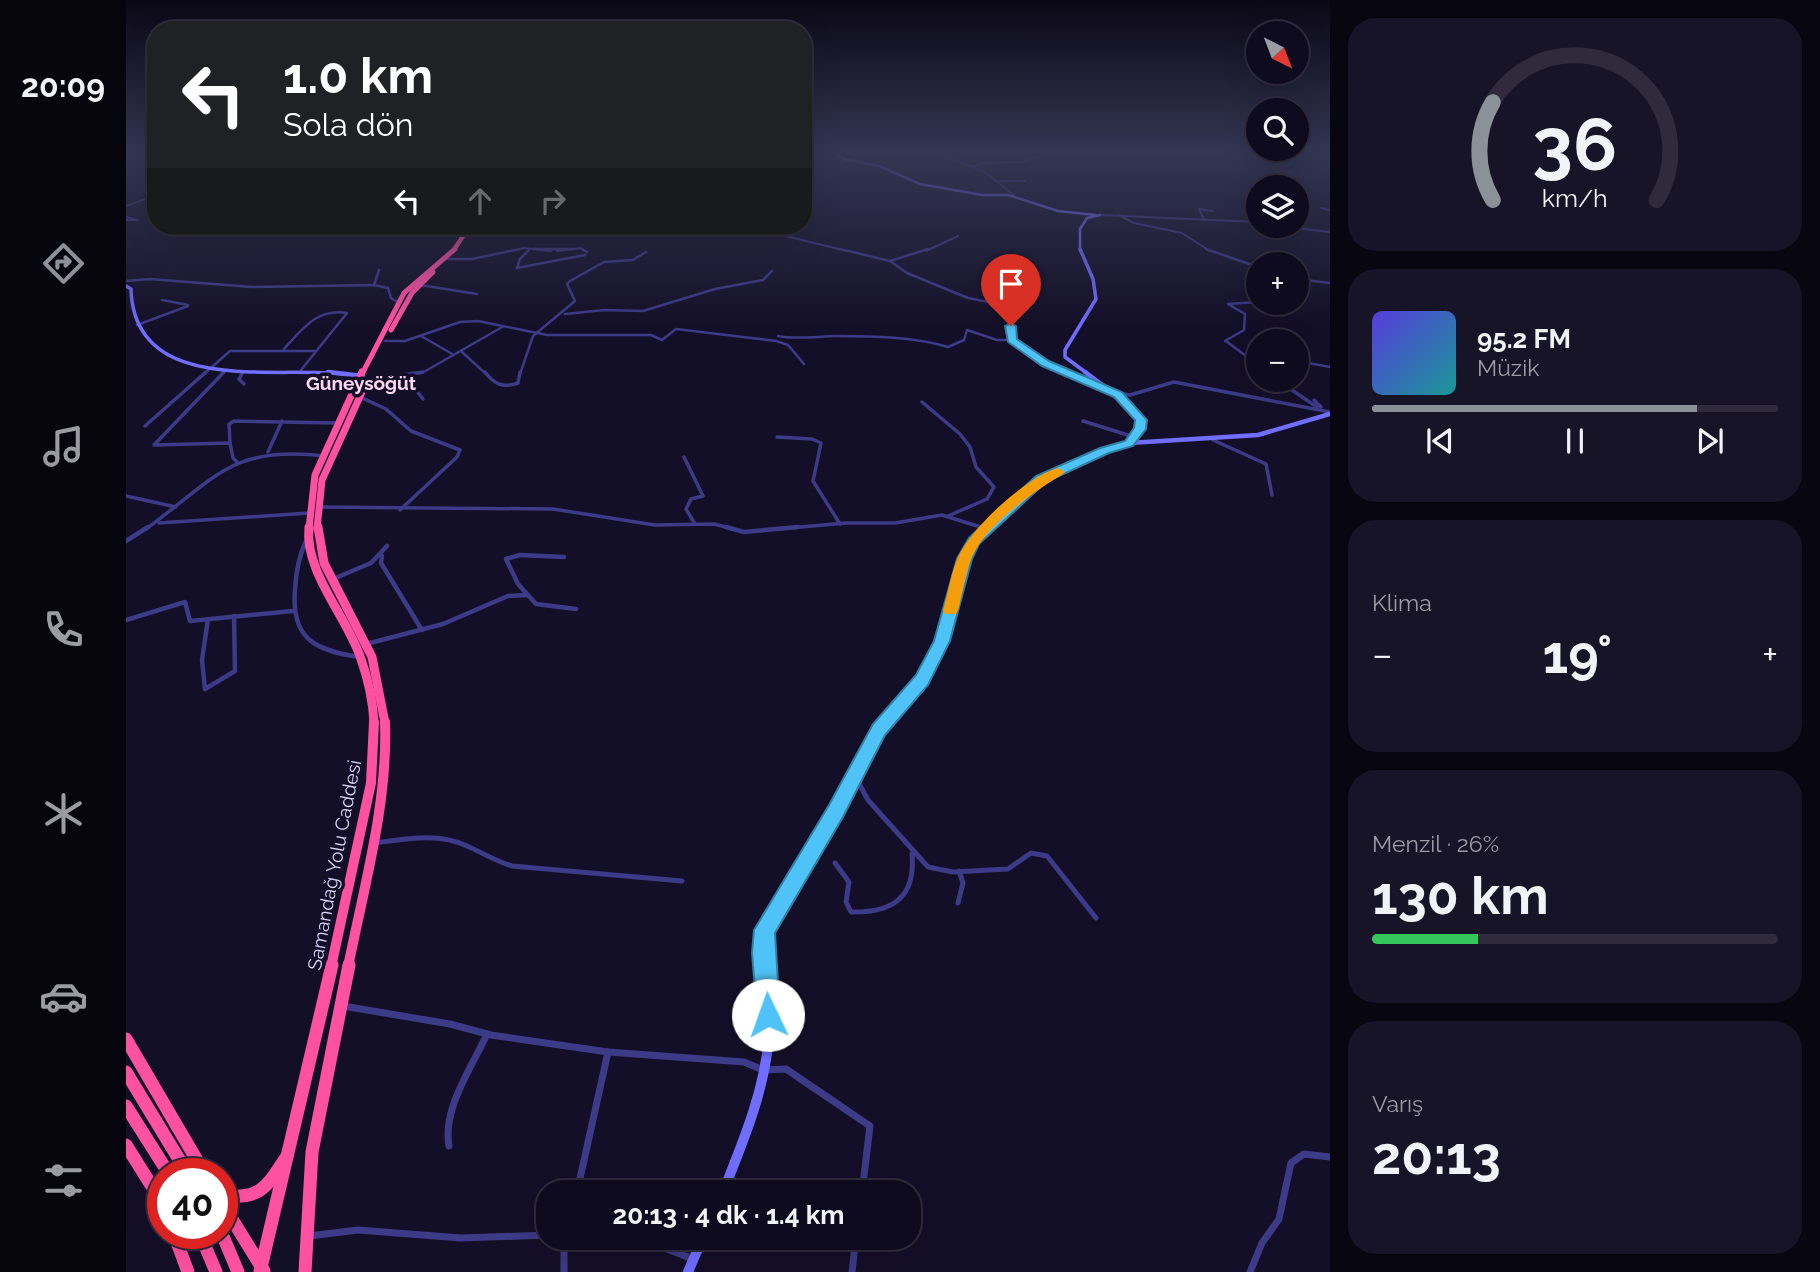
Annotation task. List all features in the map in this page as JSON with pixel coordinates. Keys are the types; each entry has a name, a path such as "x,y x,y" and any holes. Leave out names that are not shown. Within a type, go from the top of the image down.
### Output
{"highway":[{"name":"Samandağ Yolu Caddesi","path":"262,1271 371,783 375,741 373,709 361,657 321,579 308,537 313,510 326,468 360,397 365,378 397,302 420,275 455,248 465,235"},
{"name":"Samandağ Yolu Caddesi","path":"305,1272 312,1152 372,843 383,780 386,734 379,683 366,643 331,579 320,546 313,510 315,475 401,310 419,285 464,245 468,235"},
{"path":"126,1039 196,1158"},
{"path":"126,1072 178,1158"},
{"path":"126,1106 159,1158"},
{"path":"126,1145 147,1178"},
{"path":"238,1197 248,1199 260,1195 290,1152"},
{"path":"238,1230 262,1271"},
{"path":"180,1249 188,1272"},
{"path":"207,1249 216,1272"},
{"path":"228,1249 238,1272"}],"street":[{"path":"1056,210 1246,221"},
{"path":"1200,210 1205,220"},
{"path":"1209,210 1213,211"},
{"path":"1100,215 1087,218 1079,235 1081,259 1098,290 1096,299 1065,350 1065,357 1118,394 1141,420 1140,429 1131,440"},
{"path":"1118,215 1134,223 1182,233 1208,250 1246,263"},
{"path":"1214,220 1223,223"},
{"path":"1309,230 1330,232"},
{"path":"782,235 890,261 907,273 968,298 1004,305 1012,340"},
{"path":"890,261 924,252 931,246 958,236"},
{"path":"448,259 472,259 529,249 554,251 581,248 586,254 517,268 520,259 529,249"},
{"path":"462,352 474,358 495,387 503,389 518,383 524,352 534,333 563,314 575,301 567,284 604,262 634,260 646,251"},
{"path":"374,285 379,270"},
{"path":"563,314 604,310 643,311 715,289 763,280 772,271"},
{"path":"126,281 150,279 252,286 374,285 388,288 391,298 397,302"},
{"path":"1309,280 1330,283"},
{"path":"419,285 477,294"},
{"path":"126,286 131,289 129,306 136,328 174,358 206,370 301,370 365,378 406,377 422,373 455,356 504,326"},
{"path":"137,325 189,304 162,300"},
{"path":"1246,303 1228,304 1245,314 1240,335 1225,341 1246,356"},
{"path":"285,349 314,317 326,312 347,313 301,370"},
{"path":"385,341 405,341 460,323 478,321 534,333 651,335 662,340 677,329 776,341 788,345 804,364"},
{"path":"778,336 792,339 839,336 931,342 948,346 964,340 967,330 997,340 1012,340 1046,363 1118,394 1142,393 1174,382 1326,411"},
{"path":"421,336 455,356"},
{"path":"145,426 230,351 315,351"},
{"path":"1309,363 1330,367"},
{"path":"225,371 153,445 230,443"},
{"path":"244,371 239,379 244,384"},
{"path":"406,377 423,399"},
{"path":"1297,392 1326,411"},
{"path":"360,397 386,409 411,431 460,450 457,457 400,510"},
{"path":"1314,400 1326,411"},
{"path":"159,523 313,510 478,507 552,509 655,525 713,524 744,532 839,524 895,523 947,516 987,499 994,487 976,467 970,447 960,434 922,402"},
{"path":"728,1180 741,1150 769,1038 765,930 890,714 922,680 942,641 964,559 974,541 1041,479 1131,440 1213,440 1281,431 1326,411"},
{"path":"238,463 233,458 230,443 229,424 234,421 340,423"},
{"path":"268,453 282,421"},
{"path":"1083,421 1131,440"},
{"path":"777,437 812,439 821,443 813,481 839,524"},
{"path":"1213,440 1266,464 1272,495"},
{"path":"126,541 159,523 238,463 268,453 325,456"},
{"path":"684,457 703,496 691,499 686,509 695,524"},
{"path":"126,496 177,507"},
{"path":"947,516 987,528"},
{"path":"308,537 298,559 293,611 296,625 303,635 346,655 361,657"},
{"path":"387,546 381,563 422,629"},
{"path":"564,557 520,555 506,559 518,584 536,604 576,609"},
{"path":"331,579 383,556"},
{"path":"366,643 422,629 508,596 527,595"},
{"path":"126,620 185,603 190,621 293,611"},
{"path":"208,619 202,660 205,689 235,671 234,616"},
{"path":"854,775 868,800 928,867 959,871 1008,869 1031,853 1047,856 1096,918"},
{"path":"372,843 421,838 442,839 466,845 486,858 512,866 583,870 621,878 682,881"},
{"path":"835,863 849,882 846,902 851,912 865,914 887,908 905,894 915,870 912,849"},
{"path":"958,902 963,883 959,871"},
{"path":"339,1005 450,1024 487,1034 608,1052 744,1062 762,1069 786,1069 870,1126 863,1180"},
{"path":"449,1146 447,1140 450,1119 487,1034"},
{"path":"580,1180 608,1052"},
{"path":"1250,1272 1262,1242 1279,1219 1291,1163 1304,1154 1330,1157"},
{"path":"309,1236 358,1230 461,1238 536,1235"},
{"path":"564,1250 564,1272"},
{"path":"668,1250 693,1260"},
{"path":"688,1272 697,1250"},
{"path":"852,1272 855,1250"}],"slow traffic":[{"path":"951,610 964,559 974,541 1025,492 1041,479 1058,472"}],"district":[{"name":"Güneysöğüt","path":"361,383"}],"route":[{"path":"768,1015 763,953 765,930 836,811 879,730 922,680 942,641 964,559 974,541 1041,479 1105,450 1129,443 1140,429 1141,420 1118,394 1046,363 1010,338 1011,326"}]}
